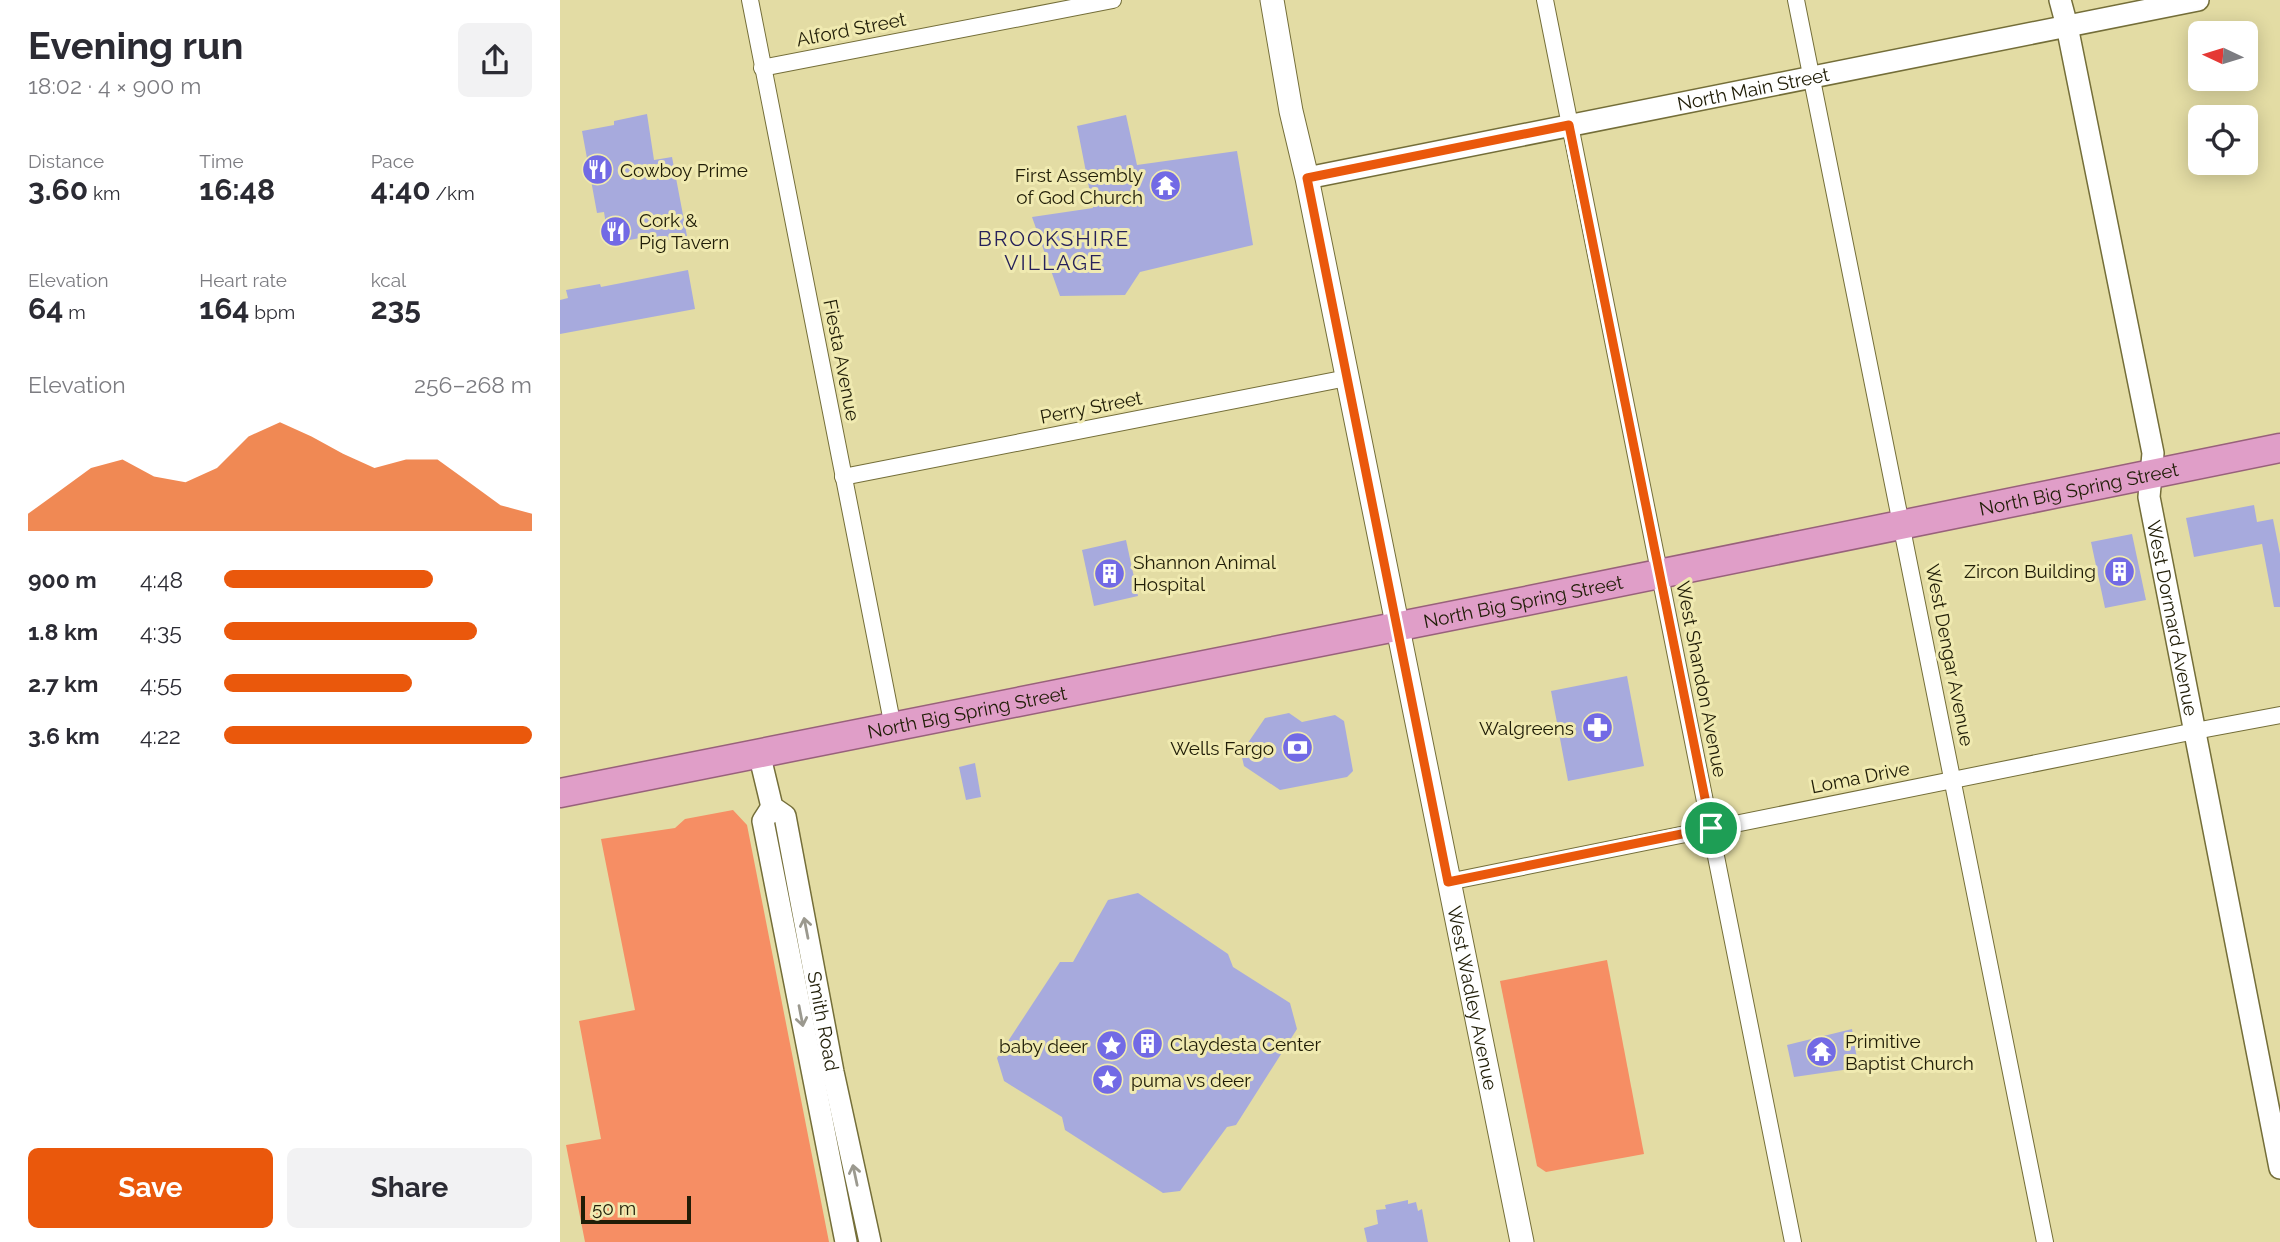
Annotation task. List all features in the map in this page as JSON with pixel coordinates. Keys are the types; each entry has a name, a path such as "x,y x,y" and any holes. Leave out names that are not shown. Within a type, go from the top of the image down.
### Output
{"highway":[{"name":"North Big Spring Street","path":"560,793 2280,448"}],"main road":[{"name":"West Wadley Avenue","path":"1272,0 1291,111 1307,178 1522,1242"}],"street":[{"name":"Fiesta Avenue","path":"750,0 893,727"},
{"name":"Alford Street","path":"762,68 1113,0"},
{"name":"West Shandon Avenue","path":"1545,0 1793,1242"},
{"name":"West Dengar Avenue","path":"1796,0 2045,1242"},
{"name":"West Dormard Avenue","path":"2060,0 2153,453 2148,497 2280,1168"},
{"name":"North Main Street","path":"1307,178 2198,0"},
{"name":"Perry Street","path":"843,477 1347,377"},
{"name":"Loma Drive","path":"1448,882 2280,715"},
{"name":"Smith Road","path":"759,753 772,807 785,816 832,1072 870,1242"},
{"name":"Smith Road","path":"772,807 763,821 846,1242"}],"shaded area":[{"path":"733,810 747,825 829,1242 585,1242 566,1145 601,1139 579,1021 635,1010 601,839 675,828 685,819"},
{"path":"1607,960 1644,1154 1546,1172 1537,1166 1500,981"}],"building":[{"path":"647,114 654,160 672,157 687,236 651,243 650,236 609,244 604,212 597,213 582,131 614,125 614,121"},
{"name":"First Assembly of God Church","path":"1126,115 1137,165 1237,151 1253,245 1140,272 1125,295 1060,296 1032,217 1093,208 1077,126"},
{"path":"688,270 695,309 560,334 560,300 568,298 566,290 600,284 601,287"},
{"path":"2254,505 2257,522 2273,519 2280,554 2280,607 2274,607 2262,544 2194,557 2186,518"},
{"name":"Zircon Building","path":"2132,534 2146,600 2105,608 2091,542"},
{"name":"Shannon Animal Hospital","path":"1126,540 1138,596 1094,606 1082,550"},
{"name":"Walgreens","path":"1627,676 1644,766 1568,781 1551,691"},
{"name":"Wells Fargo","path":"1289,713 1302,722 1335,715 1344,721 1353,771 1347,777 1280,790 1244,766 1241,753 1265,718"},
{"path":"975,763 981,797 966,800 959,767"},
{"name":"Claydesta Center","path":"1138,893 1228,954 1233,967 1290,1003 1297,1029 1236,1125 1227,1127 1180,1191 1163,1193 1065,1130 1062,1117 1004,1081 997,1058 1060,962 1073,962 1108,900"},
{"name":"Primitive Baptist Church","path":"1852,1029 1857,1059 1850,1069 1794,1077 1787,1045"},
{"path":"1408,1200 1408,1204 1416,1202 1418,1211 1422,1209 1428,1242 1367,1242 1364,1228 1378,1224 1376,1210"}],"place":[{"name":"Cowboy Prime","path":"597,170"},
{"name":"First Assembly of God Church","path":"1166,186"},
{"name":"Cork & Pig Tavern","path":"616,231"},
{"name":"Zircon Building","path":"2119,571"},
{"name":"Shannon Animal Hospital","path":"1110,573"},
{"name":"Walgreens","path":"1597,728"},
{"name":"Wells Fargo","path":"1297,748"},
{"name":"Claydesta Center","path":"1147,1044"},
{"name":"baby deer","path":"1111,1046"},
{"name":"Primitive Baptist Church","path":"1822,1052"},
{"name":"puma vs deer","path":"1108,1080"}],"district":[{"name":"BROOKSHIRE VILLAGE","path":"1054,251"}],"route":[{"path":"1569,125 1711,828 1448,882 1307,178 1569,125"}]}
